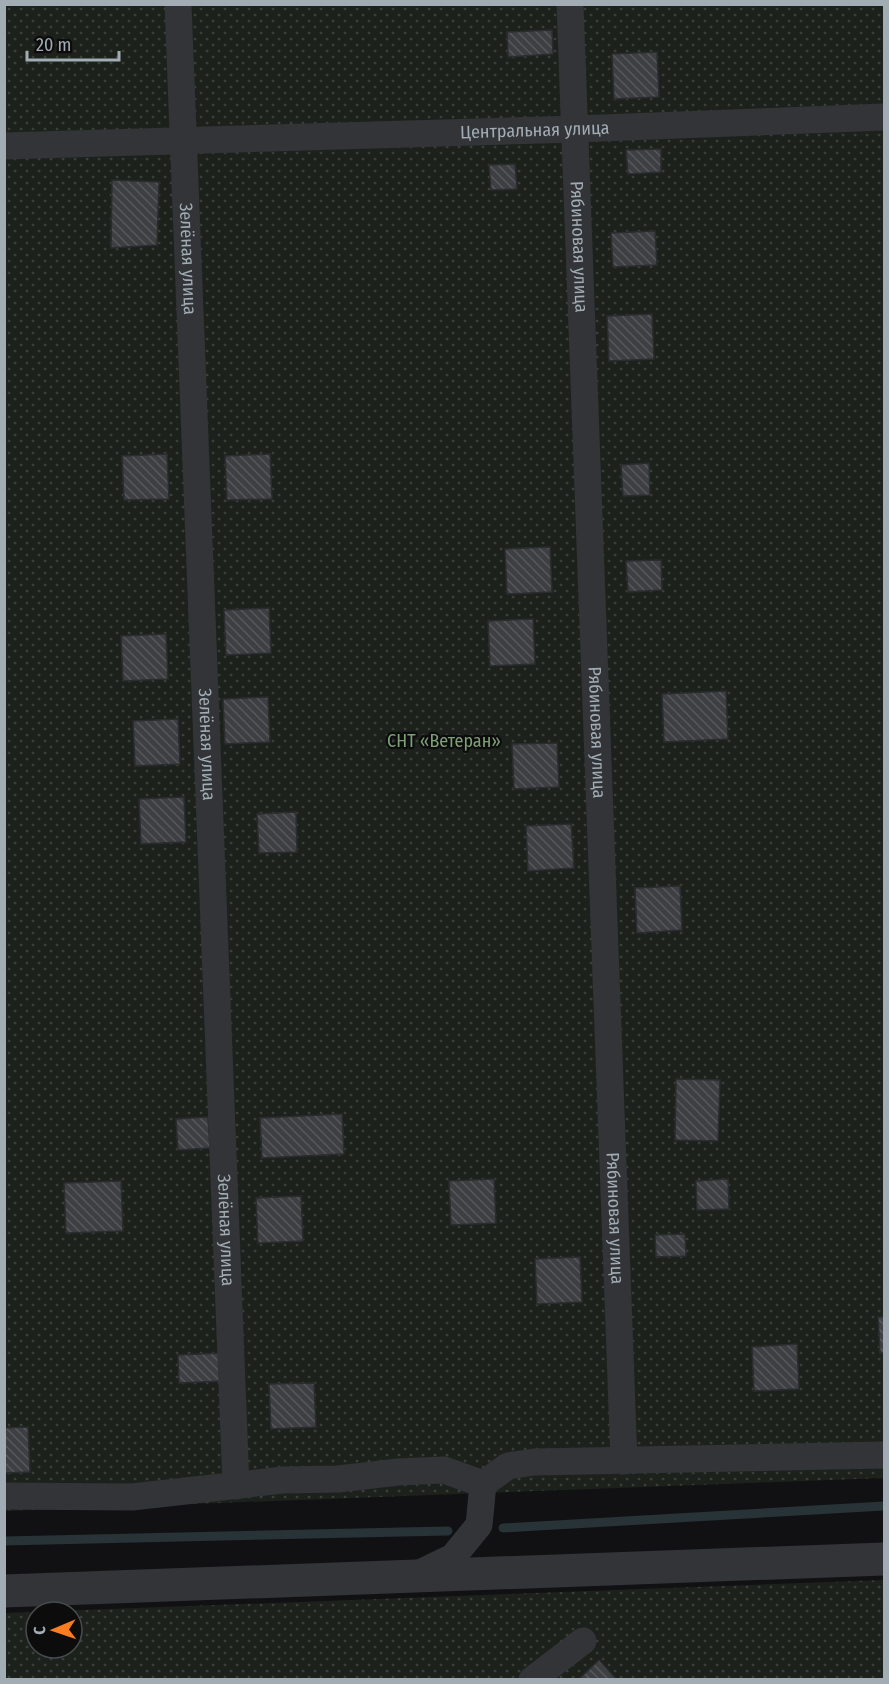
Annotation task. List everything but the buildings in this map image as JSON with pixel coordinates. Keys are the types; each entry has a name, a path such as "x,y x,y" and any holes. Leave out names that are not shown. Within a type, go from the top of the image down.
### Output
{"street":[{"name":"Зелёная улица","path":"178,4 236,1486"},
{"name":"Рябиновая улица","path":"570,4 624,1461"},
{"name":"Центральная улица","path":"4,146 885,117"},
{"path":"414,1576 453,1557 479,1525 483,1484 508,1466 534,1462 885,1455"},
{"path":"4,1496 132,1497 283,1480 338,1479 398,1472 444,1470 483,1484"},
{"path":"4,1591 885,1559"},
{"path":"532,1680 583,1641"}],"green space":[{"name":"СНТ «Ветеран»","path":"4,5 884,5 884,1478 5,1511"},
{"path":"884,1580 884,1679 5,1679 4,1613 24,1612 24,1660 84,1660 84,1610"}],"waterway":[{"path":"503,1528 884,1506"},
{"path":"4,1541 448,1531"}]}
